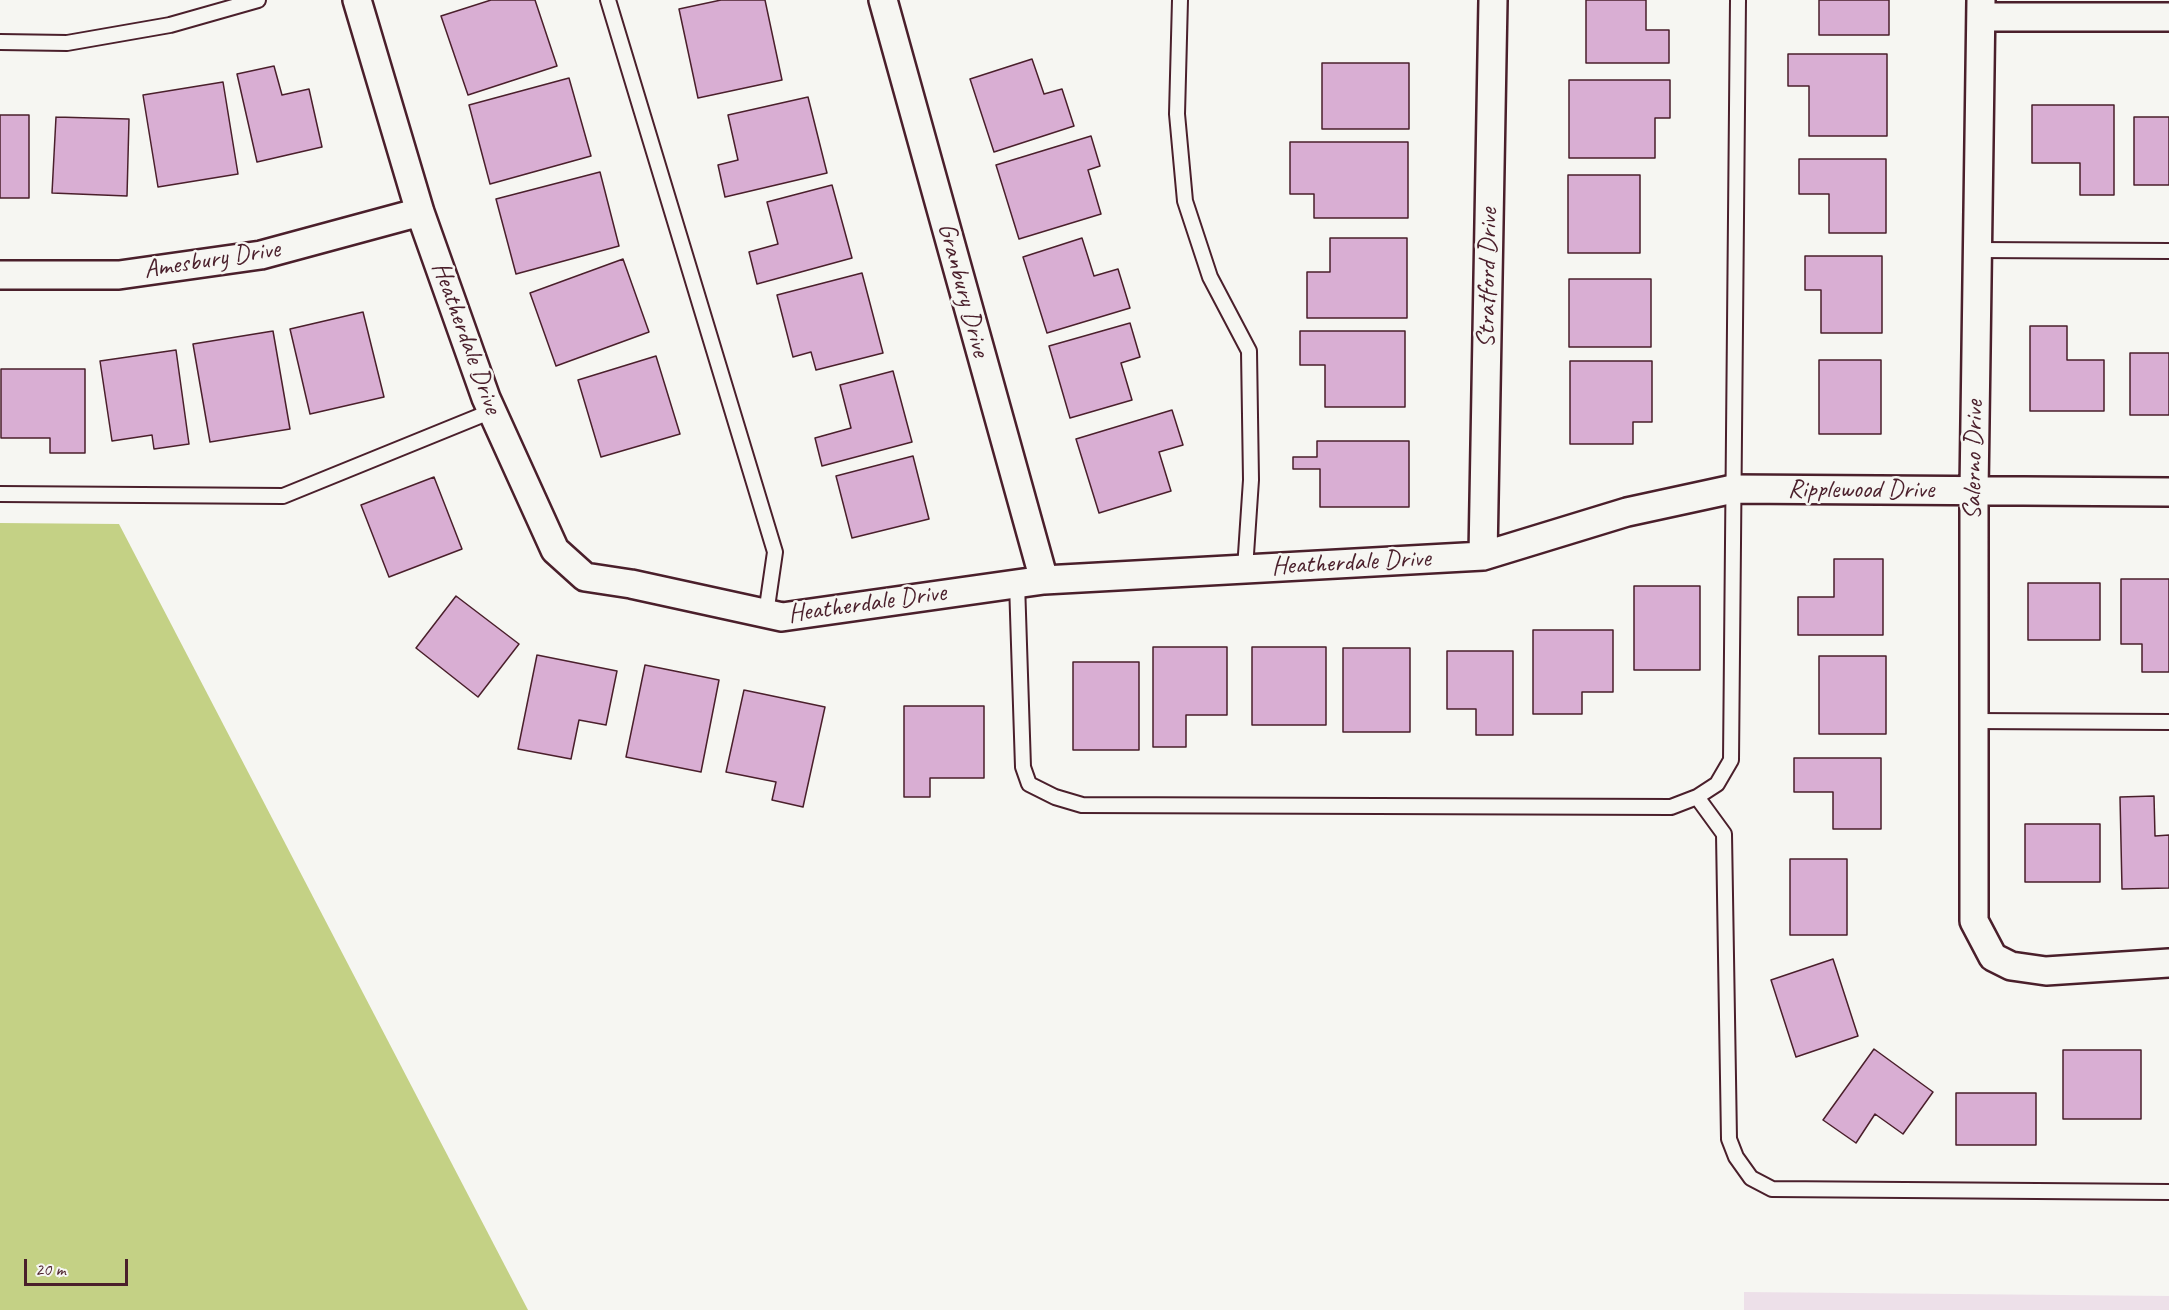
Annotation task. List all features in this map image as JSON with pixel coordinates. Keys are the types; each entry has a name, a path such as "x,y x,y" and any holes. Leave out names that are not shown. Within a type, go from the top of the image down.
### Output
{"street":[{"name":"Heatherdale Drive","path":"357,0 420,212 492,411 555,550 585,577 631,584 782,617 1044,580 1483,556 1627,512 1733,489"},
{"name":"Granbury Drive","path":"883,0 1044,580"},
{"name":"Stratford Drive","path":"1483,556 1493,0"},
{"path":"1981,8 2169,17"},
{"name":"Salerno Drive","path":"1981,8 1974,491 1974,921 1993,957 2011,966 2046,970 2169,963"},
{"name":"Amesbury Drive","path":"0,275 119,275 261,255 420,212"},
{"name":"Ripplewood Drive","path":"1733,489 2169,492"}],"lane":[{"path":"0,42 68,43 170,26 258,0"},
{"path":"608,0 775,552 766,614"},
{"path":"1180,0 1177,114 1185,201 1210,277 1249,351 1251,480 1245,568"},
{"path":"1017,584 1023,767 1029,784 1055,797 1082,805 1671,807 1697,797 1717,784 1731,760 1738,0"},
{"path":"1977,250 2169,251"},
{"path":"0,494 283,496 492,411"},
{"path":"1974,721 2169,722"},
{"path":"1697,797 1724,834 1729,1139 1736,1157 1751,1178 1772,1189 2169,1192"}],"shaded area":[{"path":"1744,1292 2169,1296 2169,1310 1744,1310"}],"green space":[{"path":"0,523 119,524 528,1310 0,1310"}],"building":[{"path":"491,0 535,0 557,66 468,95 441,16"},
{"path":"721,0 765,0 782,80 698,98 679,9"},
{"path":"1586,0 1646,0 1646,30 1669,30 1669,63 1586,63"},
{"path":"1819,0 1889,0 1889,35 1819,35"},
{"path":"1788,54 1887,54 1887,136 1809,136 1809,86 1788,86"},
{"path":"1032,59 1044,94 1062,89 1074,126 994,152 970,79"},
{"path":"1322,63 1409,63 1409,129 1322,129"},
{"path":"274,66 282,95 309,89 322,147 257,162 237,74"},
{"path":"569,78 591,156 490,184 469,105"},
{"path":"1569,80 1670,80 1670,118 1655,118 1655,158 1569,158"},
{"path":"223,82 238,174 158,187 143,95"},
{"path":"808,97 827,173 725,197 718,165 738,160 728,115"},
{"path":"2032,105 2114,105 2114,195 2080,195 2080,163 2032,163"},
{"path":"0,115 29,115 29,198 0,198"},
{"path":"56,117 129,119 127,196 52,193"},
{"path":"2134,117 2169,117 2169,185 2134,185"},
{"path":"1091,136 1100,166 1088,170 1101,214 1019,239 996,165"},
{"path":"1290,142 1408,142 1408,218 1314,218 1314,194 1290,194"},
{"path":"1799,159 1886,159 1886,233 1829,233 1829,194 1799,194"},
{"path":"600,172 619,246 516,274 496,199"},
{"path":"1568,175 1640,175 1640,253 1568,253"},
{"path":"832,185 852,258 757,284 749,252 778,244 767,202"},
{"path":"1082,238 1094,276 1118,269 1130,308 1047,333 1023,257"},
{"path":"1330,238 1407,238 1407,318 1307,318 1307,272 1330,272"},
{"path":"1805,256 1882,256 1882,333 1821,333 1821,290 1805,290"},
{"path":"623,259 649,332 556,366 530,293"},
{"path":"862,273 883,353 816,370 811,352 793,357 777,295"},
{"path":"1569,279 1651,279 1651,347 1569,347"},
{"path":"363,312 384,397 310,414 290,329"},
{"path":"1130,323 1140,357 1121,363 1132,400 1070,418 1049,346"},
{"path":"2030,326 2067,326 2067,360 2104,360 2104,411 2030,411"},
{"path":"273,331 290,429 210,442 193,344"},
{"path":"1300,331 1405,331 1405,407 1325,407 1325,365 1300,365"},
{"path":"176,350 189,444 154,449 152,435 112,441 100,361"},
{"path":"2130,353 2169,353 2169,415 2130,415"},
{"path":"656,356 680,434 601,457 578,380"},
{"path":"1819,360 1881,360 1881,434 1819,434"},
{"path":"1570,361 1652,361 1652,422 1633,422 1633,444 1570,444"},
{"path":"1,369 85,369 85,453 50,453 50,438 1,438"},
{"path":"893,371 912,442 822,466 815,438 851,428 840,385"},
{"path":"1172,410 1183,445 1159,452 1171,491 1099,513 1076,439"},
{"path":"1317,441 1409,441 1409,507 1320,507 1320,469 1293,469 1293,457 1317,457"},
{"path":"913,456 929,519 852,538 836,476"},
{"path":"434,477 462,549 389,577 361,505"},
{"path":"1834,559 1883,559 1883,635 1798,635 1798,597 1834,597"},
{"path":"2121,579 2169,579 2169,672 2142,672 2142,644 2121,644"},
{"path":"2028,583 2100,583 2100,640 2028,640"},
{"path":"1634,586 1700,586 1700,670 1634,670"},
{"path":"456,596 519,644 478,697 416,648"},
{"path":"1533,630 1613,630 1613,692 1582,692 1582,714 1533,714"},
{"path":"1153,647 1227,647 1227,715 1186,715 1186,747 1153,747"},
{"path":"1252,647 1326,647 1326,725 1252,725"},
{"path":"1343,648 1410,648 1410,732 1343,732"},
{"path":"1447,651 1513,651 1513,735 1476,735 1476,709 1447,709"},
{"path":"537,655 617,671 606,725 579,720 571,759 518,749"},
{"path":"1819,656 1886,656 1886,734 1819,734"},
{"path":"1073,662 1139,662 1139,750 1073,750"},
{"path":"645,665 719,680 701,772 626,757"},
{"path":"744,690 825,707 803,807 772,800 776,782 726,772"},
{"path":"904,706 984,706 984,778 930,778 930,797 904,797"},
{"path":"1794,758 1881,758 1881,829 1833,829 1833,792 1794,792"},
{"path":"2154,796 2155,836 2169,835 2169,888 2122,889 2120,797"},
{"path":"2025,824 2100,824 2100,882 2025,882"},
{"path":"1790,859 1847,859 1847,935 1790,935"},
{"path":"1833,959 1858,1036 1796,1057 1771,980"},
{"path":"1874,1049 1933,1092 1903,1134 1875,1114 1856,1143 1823,1120"},
{"path":"2063,1050 2141,1050 2141,1119 2063,1119"},
{"path":"1956,1093 2036,1093 2036,1145 1956,1145"}]}
